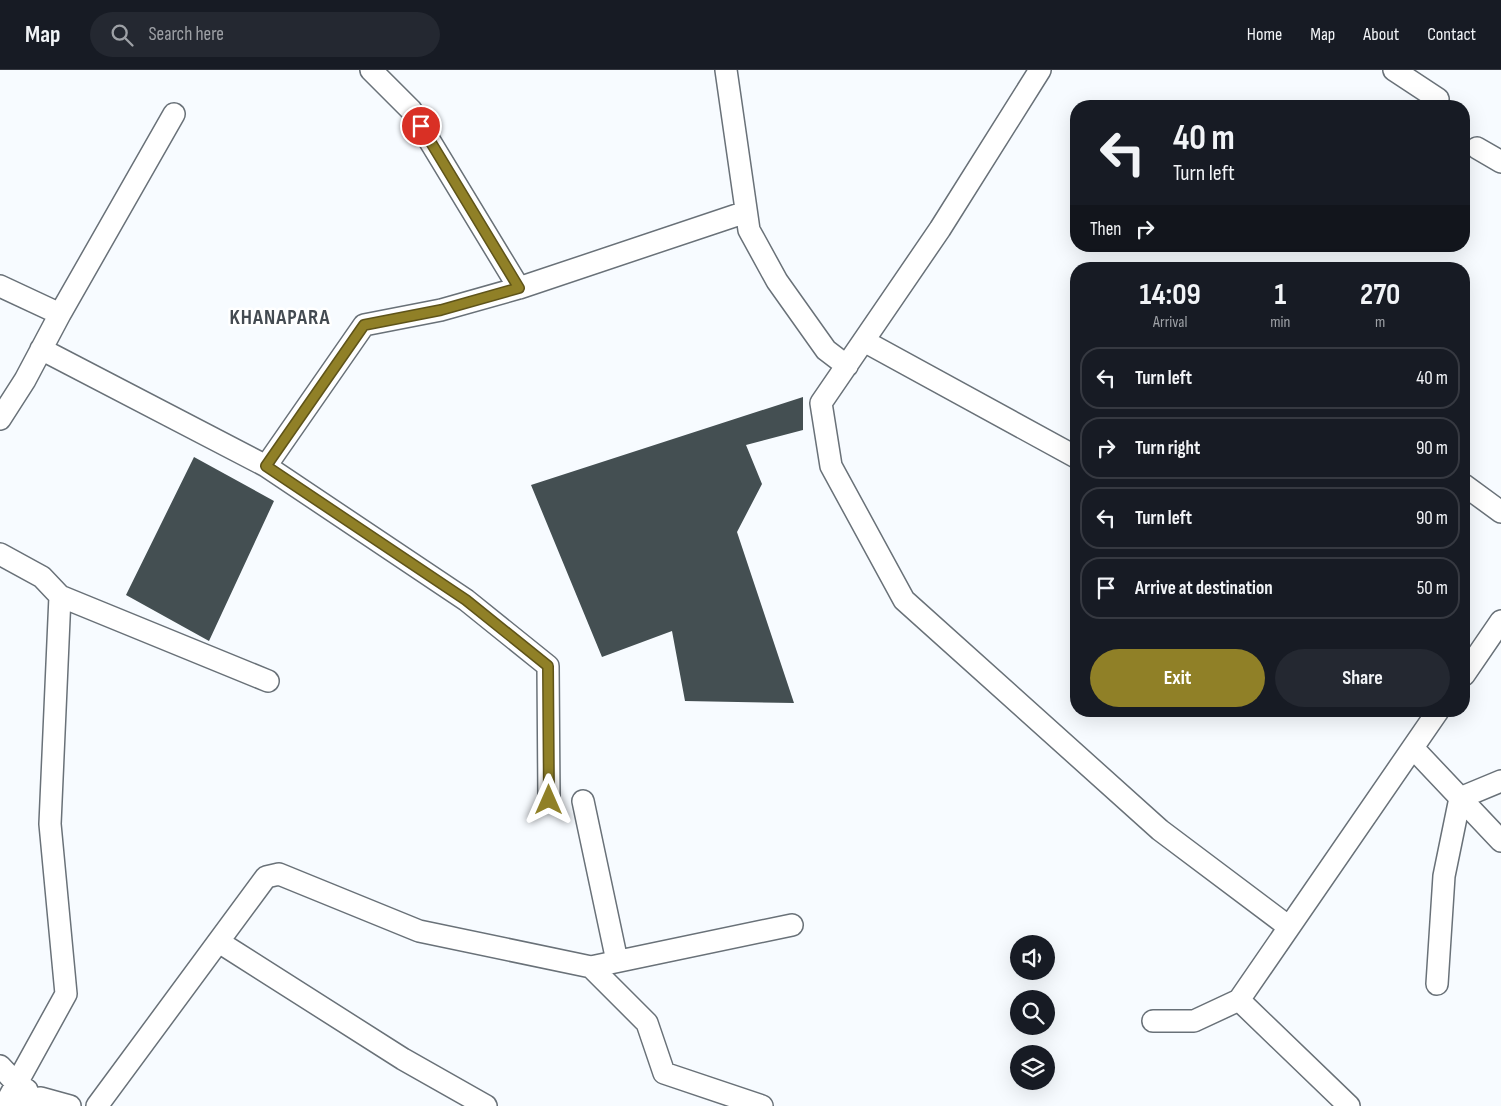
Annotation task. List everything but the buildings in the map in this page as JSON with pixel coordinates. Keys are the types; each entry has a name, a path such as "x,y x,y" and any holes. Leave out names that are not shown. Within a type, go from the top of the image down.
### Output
{"street":[{"path":"371,70 412,110 519,288"},
{"path":"726,70 749,230 777,282 826,350 847,366"},
{"path":"1040,70 940,229 821,403 831,466 904,600 1160,830 1289,927"},
{"path":"1394,70 1438,99"},
{"path":"0,419 25,380 60,314 174,114"},
{"path":"1477,148 1501,162"},
{"path":"266,466 364,325 441,310 519,288 746,212"},
{"path":"0,286 60,314"},
{"path":"864,341 1070,454"},
{"path":"41,349 266,466 466,600 548,666 549,800"},
{"path":"1470,490 1501,512"},
{"path":"0,554 42,577 60,596 268,681"},
{"path":"8,1097 66,994 50,824 60,596"},
{"path":"1470,665 1501,620"},
{"path":"1153,1021 1194,1021 1239,1000 1434,717"},
{"path":"1413,748 1501,841"},
{"path":"1460,798 1501,782"},
{"path":"1437,984 1444,876 1460,798"},
{"path":"583,801 616,961"},
{"path":"97,1106 266,877 279,874 419,931 591,967 792,924"},
{"path":"219,942 403,1059 486,1106"},
{"path":"591,967 647,1023 664,1073 762,1106"},
{"path":"1239,1000 1349,1106"},
{"path":"0,1066 8,1097"},
{"path":"8,1097 70,1106"}],"district":[{"name":"KHANAPARA","path":"280,317"}],"route":[{"path":"421,126 519,288 441,310 364,325 266,466 466,600 548,666 549,800"}]}
